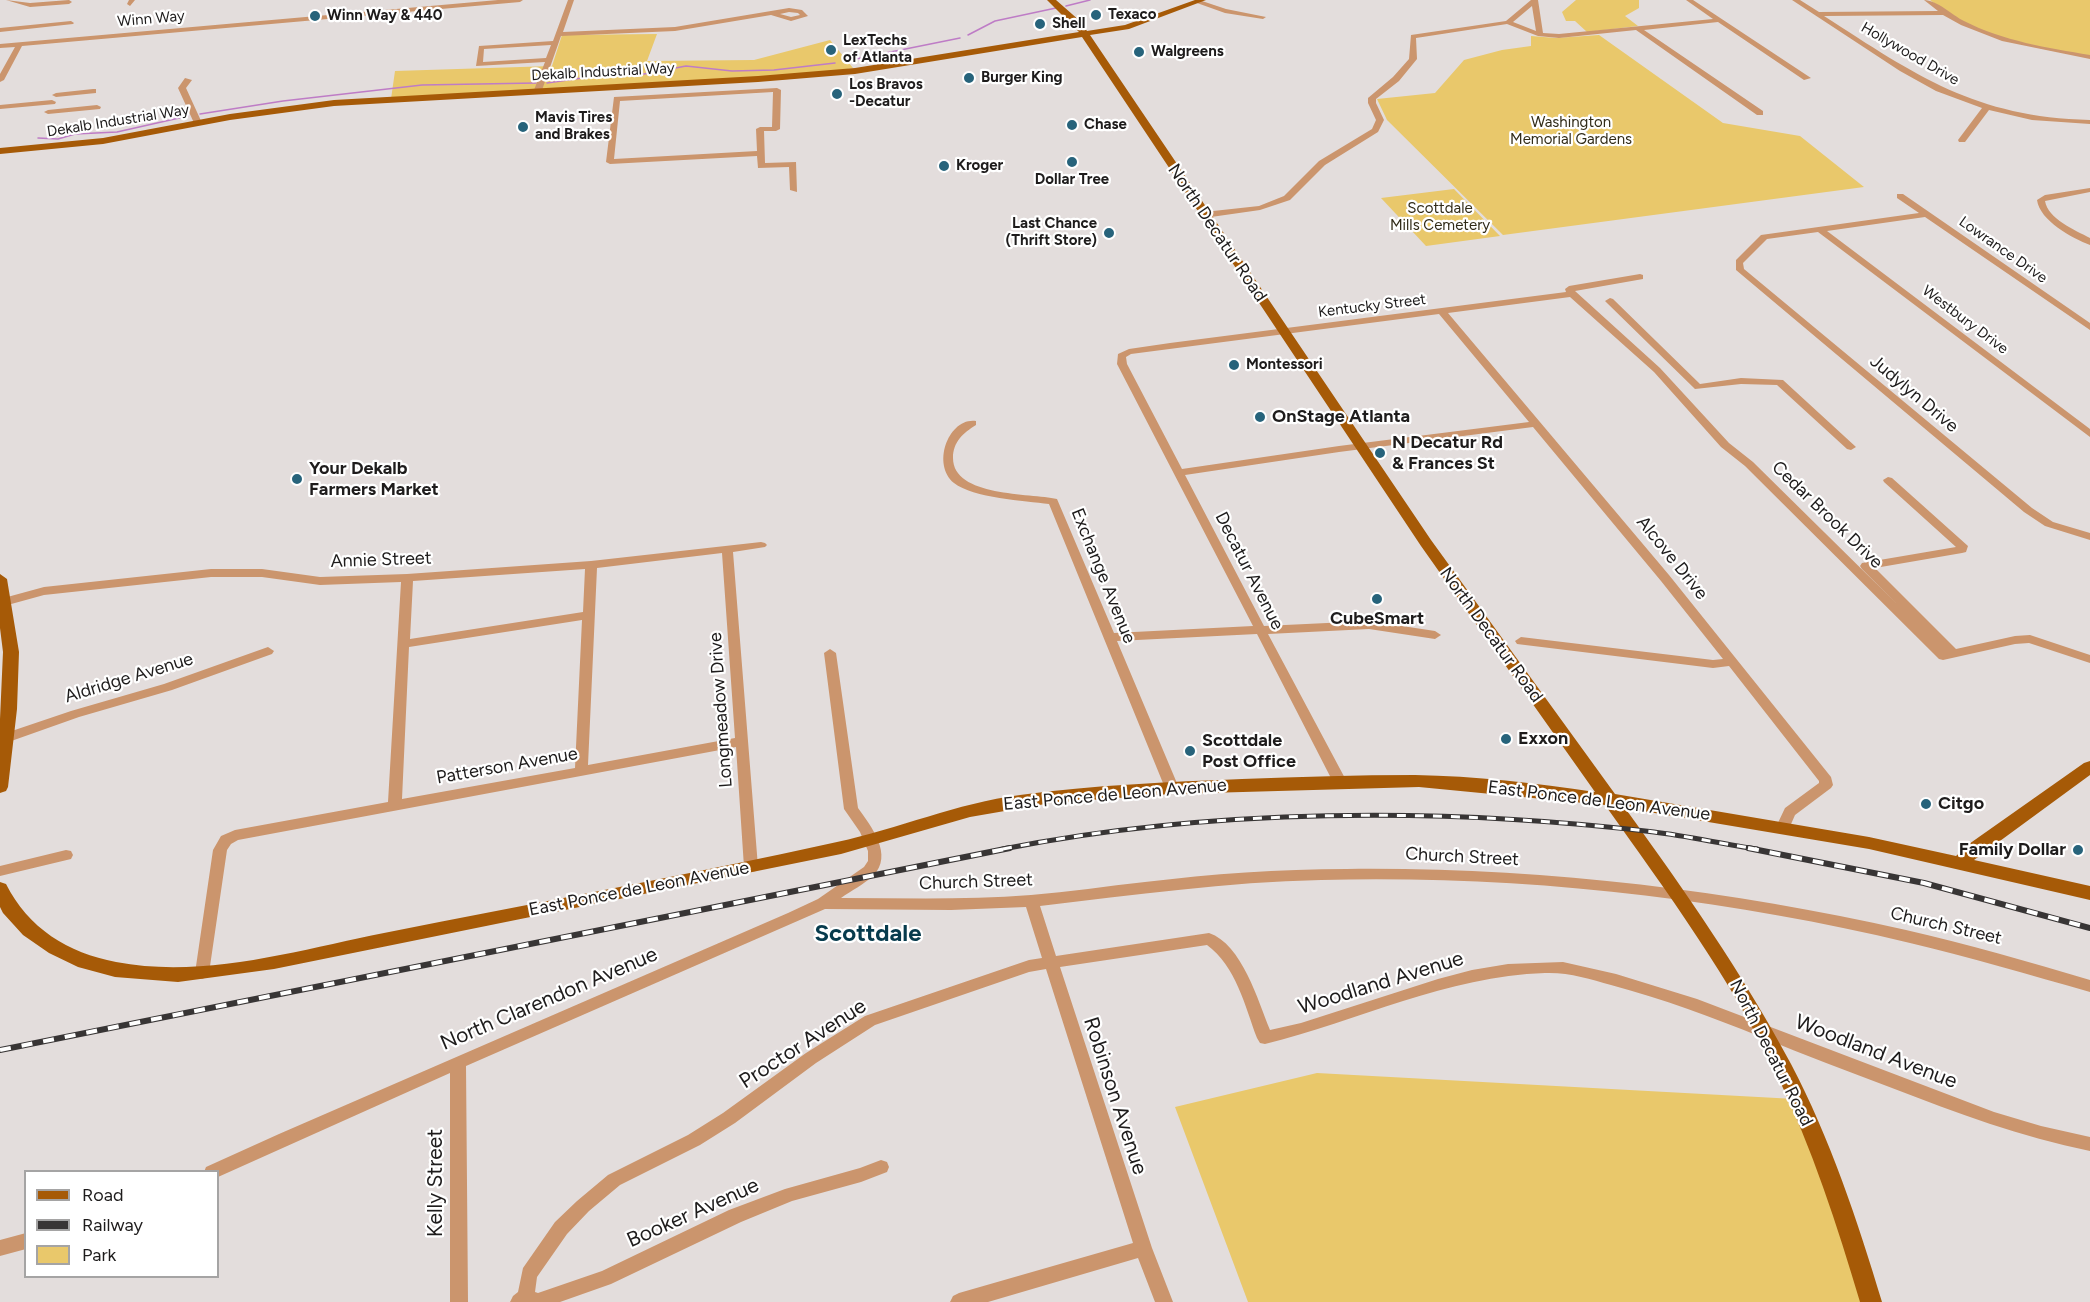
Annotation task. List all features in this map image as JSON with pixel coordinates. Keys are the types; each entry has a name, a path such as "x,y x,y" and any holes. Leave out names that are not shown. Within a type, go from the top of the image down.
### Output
{"main road":[{"name":"North Decatur Road","path":"1051,0 1072,18 1084,35 1458,590 1677,893 1730,972 1765,1032 1820,1150 1846,1219 1870,1302"},
{"name":"Dekalb Industrial Way","path":"0,152 83,144 254,113 334,103 692,83 855,71 1084,35 1155,18 1200,1"},
{"path":"0,579 11,652 0,787"},
{"path":"1960,862 2090,767"},
{"name":"East Ponce de Leon Avenue","path":"0,889 5,901 22,925 36,937 70,956 124,972 202,973 305,956 751,867 871,841 996,805 1051,797 1172,788 1419,781 1610,800 1783,827 1960,862 2090,893"}],"street":[{"path":"9,0 30,4 69,2"},
{"name":"Winn Way","path":"0,46 520,0"},
{"path":"538,90 571,0"},
{"path":"1204,215 1260,208 1287,198 1322,163 1376,130 1380,120 1372,98 1396,79 1413,59 1413,36 1488,27 1508,22 1535,0"},
{"path":"1535,0 1540,35"},
{"path":"1689,0 1807,78"},
{"name":"Hollywood Drive","path":"1795,0 1937,88 1987,107 2044,118 2090,122"},
{"path":"1927,0 1944,13 1998,37 2035,47 2090,57"},
{"path":"1200,1 1215,7 1236,14 1263,17 1241,10 1215,7"},
{"path":"1818,14 1944,13"},
{"path":"560,34 653,32 774,14"},
{"path":"1508,22 1540,35 1583,35 1719,20"},
{"path":"0,30 71,23"},
{"path":"1639,29 1760,113"},
{"path":"549,60 479,64 481,47 555,43"},
{"path":"0,80 20,44"},
{"path":"188,80 182,88 198,123"},
{"path":"690,95 692,83"},
{"path":"61,85 47,115 97,107"},
{"path":"760,153 610,162 617,99 777,90 776,129 760,129 761,166 794,164 794,190"},
{"path":"0,107 93,91"},
{"path":"1962,140 1987,107"},
{"path":"2090,190 2045,196 2040,205 2048,215 2090,242"},
{"name":"Lowrance Drive","path":"1900,196 2090,327"},
{"path":"1821,230 1926,214"},
{"name":"Judylyn Drive","path":"1821,230 1764,237 1739,262 1740,270 2028,510 2049,524 2090,537"},
{"name":"Westbury Drive","path":"1821,230 2090,434"},
{"name":"Kentucky Street","path":"1128,376 1121,356 1129,352 1572,294 1569,290 1640,277"},
{"name":"Cedar Brook Drive","path":"1572,294 1657,370 1731,452 1749,464 1954,654 2015,640 2030,639 2090,659"},
{"path":"1610,301 1698,387"},
{"name":"Alcove Drive","path":"1442,312 1629,534 1826,780 1826,785 1790,812 1783,827"},
{"name":"Decatur Avenue","path":"1128,376 1340,782"},
{"path":"1677,393 1698,387 1741,381 1780,382 1851,447"},
{"name":"Exchange Avenue","path":"972,423 959,431 950,443 947,457 950,470 959,482 1017,497 1053,501 1172,788"},
{"path":"1178,473 1536,424"},
{"name":"Cedar Brook Drive","path":"1861,567 1962,550 1962,546 1888,480"},
{"name":"Annie Street","path":"4,602 44,591 211,573 262,573 321,581 407,578 591,565 761,545"},
{"name":"Longmeadow Drive","path":"727,550 751,867"},
{"path":"581,771 591,565"},
{"path":"395,804 407,578"},
{"path":"403,644 587,615"},
{"path":"1108,637 1369,625 1436,635"},
{"path":"1521,641 1713,664 1732,662"},
{"name":"Aldridge Avenue","path":"3,739 75,714 168,687 268,651"},
{"path":"830,653 851,809 871,841"},
{"name":"Patterson Avenue","path":"202,973 222,845 235,835 740,742"},
{"name":"North Clarendon Avenue","path":"216,1170 377,1096 458,1063 823,903 868,871 874,861 875,851 871,841"},
{"path":"0,871 66,855"},
{"name":"Church Street","path":"823,903 967,904 1030,901 1189,882 1348,874 1436,874 1677,893 1907,936 2015,963 2090,986"},
{"name":"Robinson Avenue","path":"1030,901 1143,1248 1164,1302"},
{"name":"Proctor Avenue","path":"522,1299 529,1274 561,1228 614,1180 694,1140 729,1118 811,1058 870,1020 984,980 1049,961 1078,959 1209,939 1217,943"},
{"name":"Woodland Avenue","path":"1217,943 1233,963 1265,1038 1295,1032 1443,981 1502,969 1548,966 1589,973 1717,1011 1765,1032 1989,1119 2050,1137 2090,1144"},
{"name":"Kelly Street","path":"458,1063 459,1302"},
{"name":"Booker Avenue","path":"522,1299 538,1301 605,1278 735,1216 791,1194 861,1175 881,1167"},
{"path":"0,1248 24,1242"},
{"path":"959,1302 1143,1248"}],"green space":[{"path":"1576,0 1639,0 1639,8 1625,16 1638,26 1587,32 1575,21 1566,21 1562,12"},
{"path":"1930,0 2090,0 2090,57 2027,45 1986,32 1966,23"},
{"path":"657,34 647,61 754,60 830,40 853,68 789,79 391,99 395,71 552,66 562,35"},
{"name":"Washington Memorial Gardens","path":"1599,35 1723,123 1800,136 1864,187 1503,235 1387,120 1377,99 1435,93 1464,60 1502,50 1531,46 1531,36 1556,38"},
{"name":"Scottdale Mills Cemetery","path":"1454,189 1500,236 1426,246 1381,198"},
{"path":"1317,1073 1795,1099 1864,1302 1248,1302 1175,1107"}],"waterway":[{"path":"1066,6 1090,0"},
{"path":"968,35 995,21 1056,8"},
{"path":"846,61 960,38"},
{"path":"547,83 582,78 602,70 644,74 686,66 732,71 774,70 835,63"},
{"path":"200,114 283,101 422,85 536,83"},
{"path":"38,138 58,139 75,134 117,132 188,116"}],"railway":[{"path":"1003,849 1082,835 1163,826 1245,819 1327,816 1493,818 1574,824 1667,834 1757,849"},
{"path":"0,1050 1010,848"},
{"path":"1748,848 1924,883 2090,928"}],"place":[{"name":"Texaco","path":"1096,15"},
{"name":"Winn Way & 440","path":"315,16"},
{"name":"Shell","path":"1040,24"},
{"name":"LexTechs of Atlanta","path":"831,50"},
{"name":"Walgreens","path":"1139,52"},
{"name":"Burger King","path":"969,78"},
{"name":"Los Bravos -Decatur","path":"837,94"},
{"name":"Chase","path":"1072,125"},
{"name":"Mavis Tires and Brakes","path":"523,127"},
{"name":"Dollar Tree","path":"1072,162"},
{"name":"Kroger","path":"944,166"},
{"name":"Last Chance (Thrift Store)","path":"1109,233"},
{"name":"Montessori","path":"1234,365"},
{"name":"OnStage Atlanta","path":"1260,417"},
{"name":"N Decatur Rd & Frances St","path":"1380,453"},
{"name":"Your Dekalb Farmers Market","path":"297,479"},
{"name":"CubeSmart","path":"1377,599"},
{"name":"Exxon","path":"1506,739"},
{"name":"Scottdale Post Office","path":"1190,751"},
{"name":"Citgo","path":"1926,804"},
{"name":"Family Dollar","path":"2078,850"}],"district":[{"name":"Scottdale","path":"868,934"}]}
